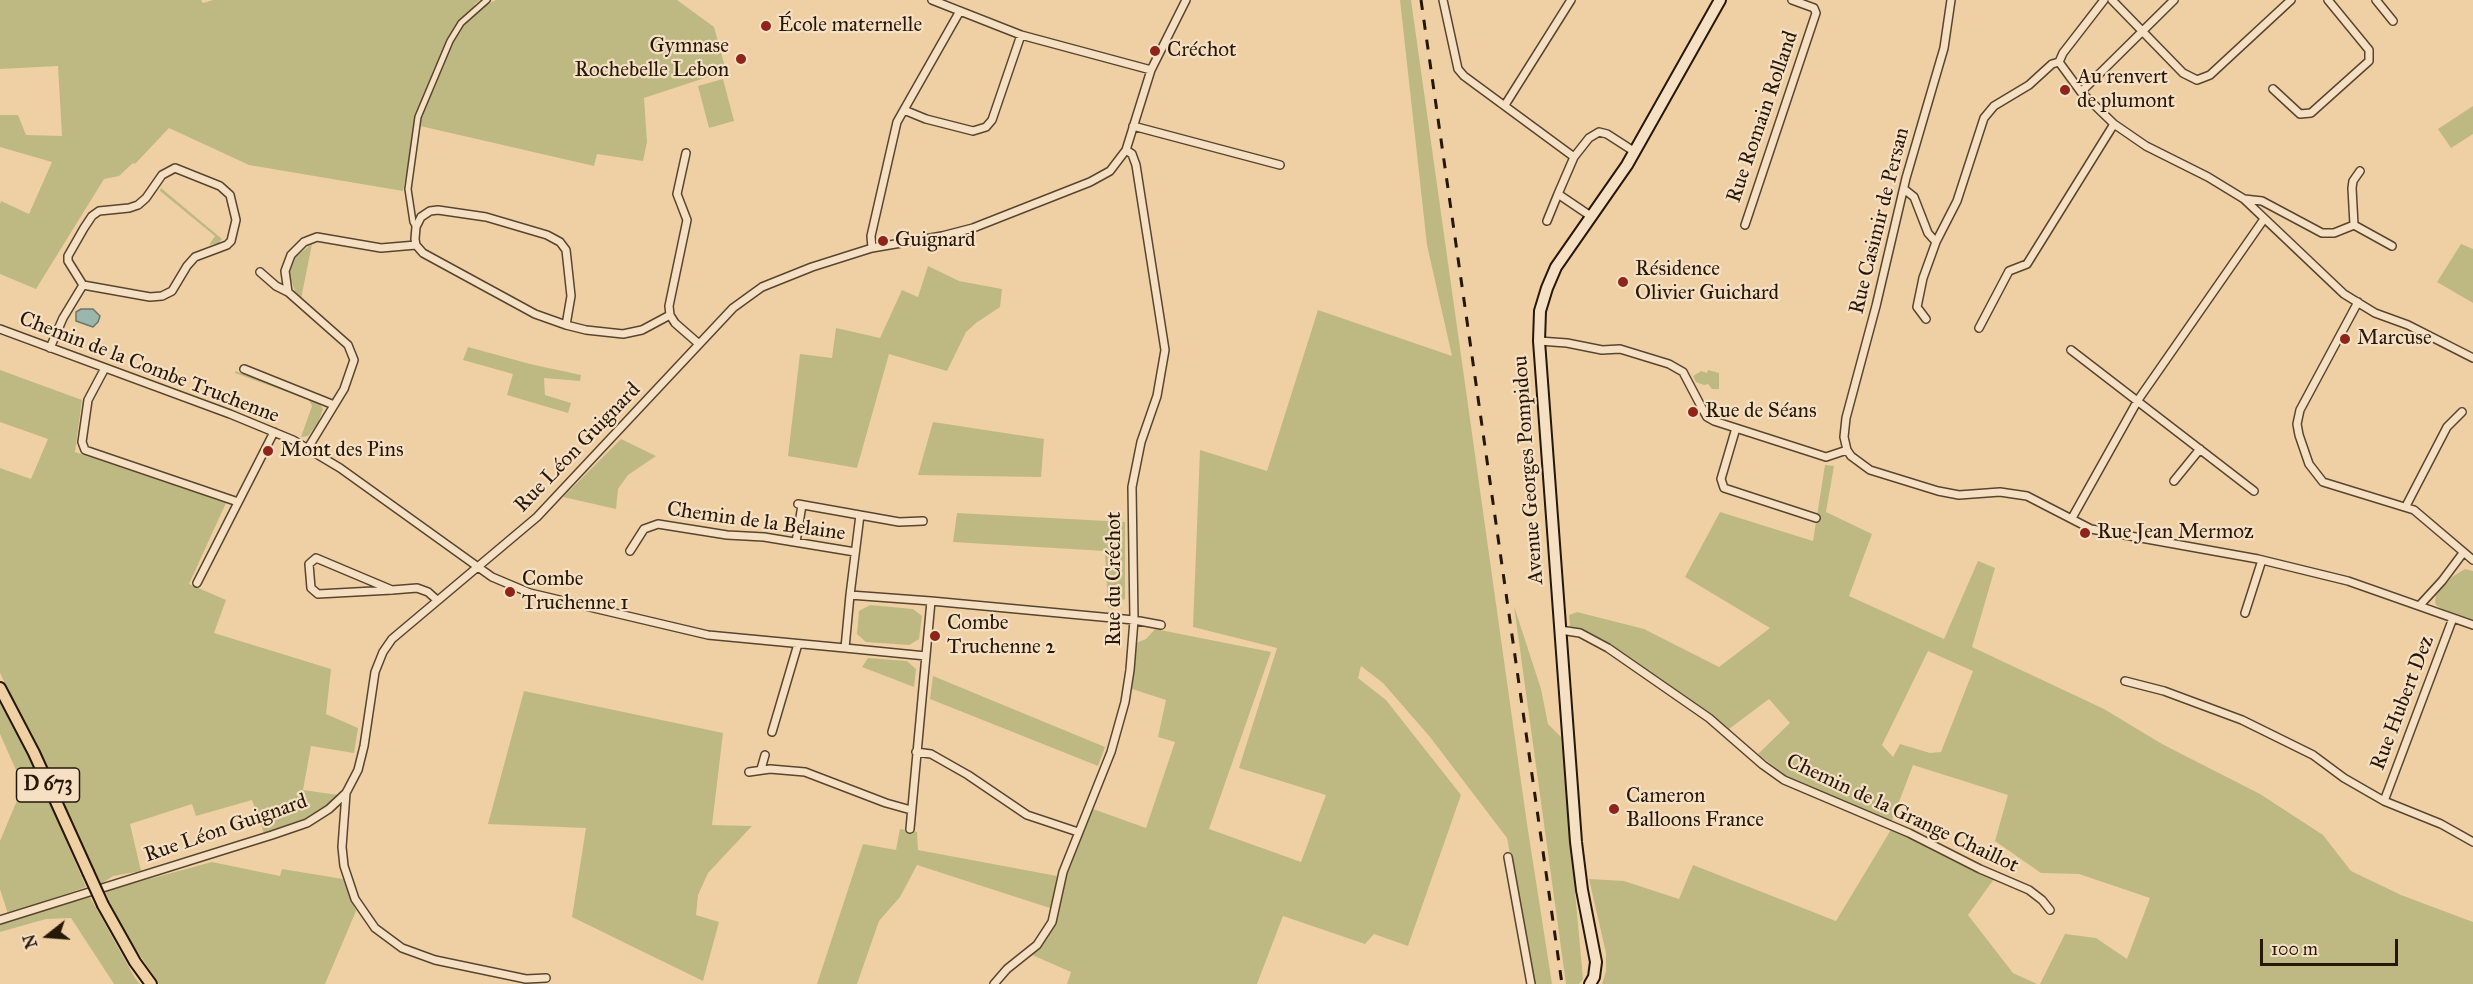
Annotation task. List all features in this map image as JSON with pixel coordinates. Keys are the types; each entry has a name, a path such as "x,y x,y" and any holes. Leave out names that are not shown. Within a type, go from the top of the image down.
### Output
{"main road":[{"name":"Avenue Georges Pompidou","path":"1590,984 1594,977 1596,962 1578,859 1539,341 1540,311 1551,277 1563,255 1592,217 1635,152 1720,0"},
{"name":"D 673","path":"0,688 34,753 103,905 135,962 151,984"}],"street":[{"path":"487,0 462,23 450,41 418,117 408,189 413,222 416,227 416,245 423,253 520,307 566,325 586,330 623,334 642,330 670,315"},
{"path":"932,0 1021,34 1151,70"},
{"name":"Rue Léon Guignard","path":"0,920 307,823 329,809 346,793 358,770 373,683 383,652 397,633 537,517 734,308 762,287 812,267 872,248 942,236 973,228 1100,177 1118,162 1126,150 1151,70 1186,0"},
{"path":"1443,0 1458,69 1574,158"},
{"path":"1504,105 1571,0"},
{"name":"Rue Romain Rolland","path":"1745,225 1816,13 1814,8 1792,0"},
{"name":"Rue Casimir de Persan","path":"1846,450 1844,436 1846,418 1904,189 1944,48 1951,0"},
{"path":"2059,62 2063,52 2104,0"},
{"path":"2112,0 2193,80 2210,75 2290,0"},
{"path":"2081,92 2174,0"},
{"path":"2273,89 2300,114 2311,113 2369,61 2369,50 2328,0"},
{"path":"2376,0 2393,21"},
{"path":"872,248 871,236 897,122 960,11"},
{"path":"904,110 926,119 973,131 986,127 992,120 1021,34"},
{"path":"2059,62 2081,92 2114,124 2146,146 2208,177 2244,199 2344,294 2376,313 2408,325 2473,358"},
{"path":"1926,319 1917,308 1923,278 1936,242 1957,201 1979,130 1989,111 2029,85 2052,64 2059,62"},
{"path":"1978,328 2009,271 2027,264 2114,124"},
{"path":"1133,126 1280,165"},
{"path":"1547,221 1574,158 1589,138 1599,132 1607,134 1635,152"},
{"name":"Rue du Créchot","path":"994,984 1007,969 1037,945 1048,931 1063,872 1111,752 1125,702 1134,620 1132,487 1141,442 1157,396 1164,364 1165,339 1151,270 1136,165 1132,154 1126,150"},
{"path":"686,153 677,194 687,220 669,306 670,315 675,323 699,344"},
{"path":"175,168 220,186 230,195 237,220 231,241 222,248 201,254 191,261 168,294 150,297 83,285 68,261 68,256 92,216 99,212 138,205 146,198 162,175 175,168"},
{"path":"2354,225 2352,188 2353,181 2360,171"},
{"path":"1904,189 1914,197 1928,233 1936,242"},
{"path":"1558,194 1592,217"},
{"path":"2244,199 2262,201 2322,233 2334,234 2354,225"},
{"path":"416,227 425,213 438,210 507,223 547,235 560,242 566,250 571,296 566,325"},
{"path":"2072,519 2138,400 2264,219"},
{"path":"2354,225 2392,246"},
{"path":"288,292 285,271 288,261 294,249 312,238 322,237 381,248 416,245"},
{"path":"260,272 276,286 288,292 348,345 353,355 354,366 344,389 308,448"},
{"path":"50,348 63,318 83,285"},
{"path":"2358,302 2302,404 2298,417 2299,435 2308,464 2323,482 2406,506 2422,515 2473,560"},
{"name":"Chemin de la Combe Truchenne","path":"0,329 274,432 308,448 340,468 492,577 514,587 557,601 708,635 926,656"},
{"path":"1539,341 1567,343 1602,350 1620,350 1674,366 1685,376 1707,417 1826,457 1846,450 1863,466 1913,484 1959,495 2000,492 2019,494 2035,499 2091,530 2262,560 2348,580 2473,625"},
{"path":"2071,350 2254,490"},
{"path":"105,368 88,400 82,442 85,450 238,502"},
{"path":"244,369 334,405"},
{"path":"2406,506 2447,427 2462,412"},
{"path":"1736,428 1721,479 1724,488 1816,518"},
{"path":"197,583 274,432"},
{"path":"2174,481 2200,448"},
{"path":"796,542 800,505 899,522 923,521"},
{"path":"845,648 860,515"},
{"name":"Chemin de la Belaine","path":"630,551 644,529 658,524 727,535 764,537 855,552"},
{"path":"2420,605 2442,581 2463,552"},
{"path":"392,590 316,558 309,564 311,588 318,594 392,590 421,588 437,600"},
{"path":"2245,613 2262,560"},
{"path":"850,595 1134,620 1161,625"},
{"path":"910,829 931,601"},
{"name":"Rue Hubert Dez","path":"2384,801 2453,618"},
{"name":"Chemin de la Grange Chaillot","path":"1560,630 1585,634 1635,666 1709,718 1763,765 1784,780 1909,833 1980,869 2029,890 2050,910"},
{"path":"772,732 798,644"},
{"path":"2125,681 2153,687 2242,720 2313,755 2344,778 2384,801 2441,824 2473,842"},
{"path":"916,752 932,754 1027,815 1078,832"},
{"path":"761,770 765,754"},
{"path":"749,772 794,770 816,775 886,803 911,810"},
{"path":"346,793 342,847 344,866 355,899 375,928 402,948 435,960 526,979 546,978"},
{"path":"1508,857 1531,984"}],"shaded area":[{"path":"0,0 201,0 203,3 213,0 480,0 474,5 483,6 496,0 677,0 714,27 726,71 644,98 647,142 643,161 597,154 594,166 416,125 403,191 249,165 169,128 135,164 133,163 119,176 104,179 36,289 0,274 0,204 1,201 29,214 52,162 0,147 0,115 18,115 26,135 62,136 58,66 0,69"},
{"path":"1400,0 1411,0 1527,824 1552,984 1534,984 1507,838 1430,737 1383,683 1361,666 1358,678 1386,700 1461,795 1408,946 1374,934 1365,944 1283,916 1257,984 1067,984 1071,972 1030,954 1050,934 1065,879 1093,809 1146,828 1175,742 1158,737 1166,700 1132,689 1136,643 1146,639 1155,629 1271,652 1209,829 1301,862 1326,795 1239,768 1277,648 1193,627 1200,450 1267,471 1318,310 1452,356 1427,245"},
{"path":"723,79 734,121 709,128 698,86"},
{"path":"2473,106 2473,134 2451,148 2438,129"},
{"path":"161,188 222,239 219,243 209,245 215,236 160,191"},
{"path":"312,244 301,302 293,293 295,291 290,271 296,256"},
{"path":"2461,244 2473,249 2473,303 2437,282"},
{"path":"928,266 959,281 1002,289 1000,307 966,332 947,371 889,354 857,468 788,456 800,354 832,358 836,328 880,338 902,290 918,297"},
{"path":"468,347 581,375 580,381 544,378 545,395 571,403 568,413 507,395 513,374 463,360"},
{"path":"0,370 82,400 75,452 226,503 189,584 226,600 214,633 331,669 326,714 358,728 354,753 311,746 303,790 338,795 328,806 309,817 264,833 252,800 196,816 192,804 130,824 141,871 113,876 101,884 0,673 0,468 31,479 48,439 0,422"},
{"path":"1708,370 1719,373 1719,389 1712,389 1708,384 1696,382 1693,376 1701,371 1707,373"},
{"path":"235,371 319,402 323,409 318,423 308,436 301,437 312,406 309,400 235,373"},
{"path":"933,422 1044,439 1041,477 918,475"},
{"path":"621,439 656,456 628,475 618,489 616,509 563,497"},
{"path":"1825,465 1834,466 1826,512 1872,534 1849,596 1944,639 1978,561 1995,568 1972,647 2104,709 2162,744 2260,794 2323,835 2351,871 2401,895 2473,922 2473,984 2040,984 2065,934 2096,938 2127,959 2150,898 2079,874 2041,873 1995,841 2008,795 1913,765 1891,823 1789,778 1758,754 1790,723 1769,699 1729,729 1613,648 1570,626 1569,615 1577,612 1644,629 1719,667 1770,628 1685,577 1720,512 1813,541","holes":["1928,651 1973,671 1941,752 1930,753 1900,744 1893,757 1882,745"]},
{"path":"957,513 1125,522 1125,599 1113,609 1108,607 1105,551 953,542"},
{"path":"2465,569 2473,571 2473,621 2445,611 2435,602 2436,595 2452,577"},
{"path":"870,605 913,609 922,616 919,639 909,645 866,642 857,634 859,611"},
{"path":"1514,606 1541,689 1548,724 1561,737 1583,979 1579,984 1566,984"},
{"path":"868,658 907,661 916,669 914,687 862,667"},
{"path":"933,676 1105,747 1098,766 930,699"},
{"path":"524,691 723,733 712,825 752,826 708,873 698,895 696,915 719,922 703,981 572,917 586,828 488,824"},
{"path":"0,701 21,736 86,887 8,914 0,889 0,841 23,786 0,734"},
{"path":"1892,828 1994,879 1968,915 2013,973 2037,984 1602,984 1606,971 1606,953 1589,879 1624,881 1679,899 1693,865 1836,921"},
{"path":"900,829 917,832 918,850 1057,876 1053,909 917,865 900,897 879,921 857,984 817,984 863,844 896,850"},
{"path":"212,862 280,876 282,869 343,879 356,911 325,984 159,984 121,927 105,891"},
{"path":"90,897 140,984 114,984 71,918 46,919 0,932 0,924"}],"water":[{"path":"81,309 93,309 100,316 93,327 76,321 76,312"}],"railway":[{"path":"1421,0 1562,984"}],"place":[{"name":"École maternelle","path":"766,26"},
{"name":"Créchot","path":"1155,51"},
{"name":"Gymnase Rochebelle Lebon","path":"741,59"},
{"name":"Au renvert de plumont","path":"2065,90"},
{"name":"Guignard","path":"883,241"},
{"name":"Résidence Olivier Guichard","path":"1623,282"},
{"name":"Marcuse","path":"2345,339"},
{"name":"Rue de Séans","path":"1693,412"},
{"name":"Mont des Pins","path":"268,451"},
{"name":"Rue Jean Mermoz","path":"2085,533"},
{"name":"Combe Truchenne 1","path":"510,592"},
{"name":"Combe Truchenne 2","path":"935,636"},
{"name":"Cameron Balloons France","path":"1614,809"}]}
